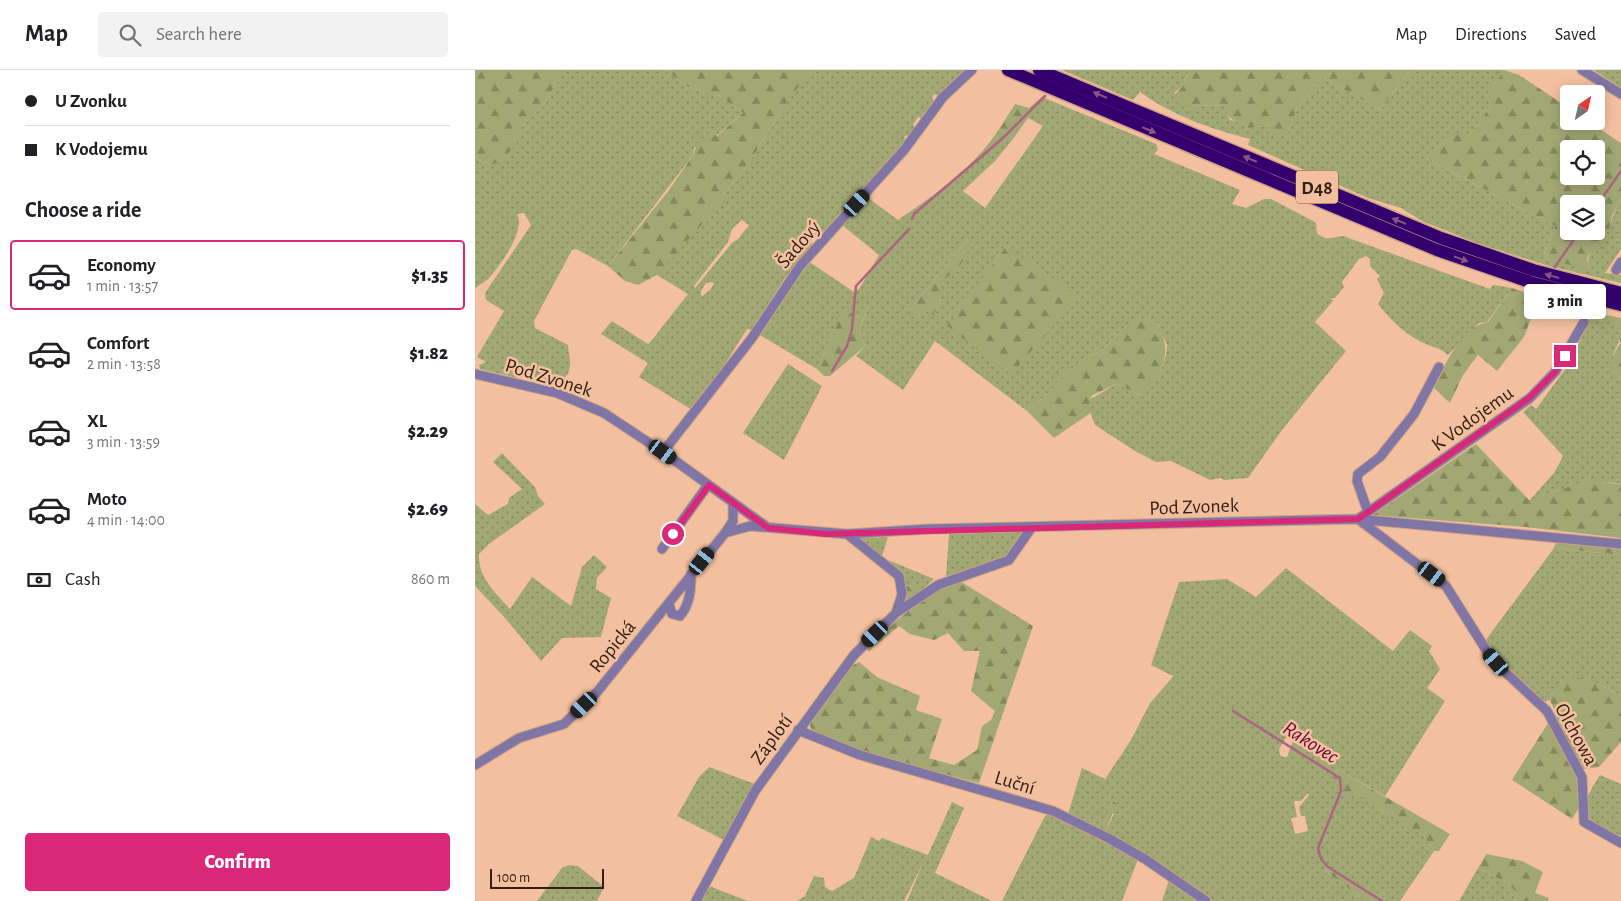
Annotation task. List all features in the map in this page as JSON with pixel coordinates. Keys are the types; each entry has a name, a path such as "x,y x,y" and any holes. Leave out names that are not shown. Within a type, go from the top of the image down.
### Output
{"highway":[{"name":"D48","path":"1008,70 1437,250 1530,282 1621,305"},
{"name":"D48","path":"1039,70 1441,238 1533,270 1621,293"}],"street":[{"name":"Šadový","path":"663,452 752,338 800,266 904,150 943,97 972,70"},
{"path":"1582,70 1621,94"},
{"name":"K Vodojemu","path":"1358,519 1529,398 1555,372 1584,322"},
{"path":"1368,512 1357,481 1358,474 1381,457 1414,414 1439,367"},
{"name":"Pod Zvonek","path":"475,374 532,386 581,401 622,423 768,528"},
{"path":"662,548 709,485"},
{"path":"725,533 733,521 733,504"},
{"name":"Pod Zvonek","path":"725,533 750,526 847,534 928,529 1358,519 1621,544"},
{"name":"Olchowa","path":"1358,519 1446,586 1488,653 1547,712 1582,777 1584,822 1621,843"},
{"name":"Záplotí","path":"697,901 755,791 853,655 896,613 938,585 1009,560 1032,527"},
{"name":"Ropická","path":"475,765 519,738 564,724 597,692 725,533"},
{"path":"847,534 899,576 902,594 896,613"},
{"path":"669,604 672,614 680,616 686,609 691,592 691,574"},
{"name":"Luční","path":"798,730 859,755 1053,811 1116,842 1206,901"}],"green space":[{"path":"475,70 565,70 541,108 522,126 519,134 520,138 503,160 492,165 480,161 475,156"},
{"path":"565,70 665,70 688,87 720,96 743,113 716,136 694,148 693,155 608,266 576,249 572,250 534,321 535,328 568,345 570,363 568,374 563,379 557,381 540,380 517,373 517,378 480,369 479,365 486,362 477,357 504,311 486,300 485,293 531,225 524,213 517,214 519,221 518,229 511,247 490,277 475,289 475,156 480,161 492,165 503,160 522,126 541,108"},
{"path":"665,70 811,70 781,110 749,163 724,194 721,203 657,275 638,285 625,281 608,266 669,190 693,155 698,141 712,133 717,136 743,113 720,96 688,87"},
{"path":"810,70 966,70 939,96 934,94 932,98 935,102 923,119 918,117 913,125 917,128 910,138 906,135 904,138 907,142 831,226 810,241 814,246 785,278 752,330 747,329 712,385 692,410 639,377 648,363 601,334 612,321 648,344 652,340 688,294 657,275 658,273 721,203 724,194 749,163 781,110","holes":["742,220 749,225 695,288 694,286 728,242 732,229","712,282 714,284 710,290 701,297 701,291 706,283"]},
{"path":"1062,70 1189,70 1183,86 1174,93 1188,110 1199,105 1225,106 1230,120 1240,122 1248,128 1271,125 1274,129 1287,134 1297,108 1322,77 1380,110 1411,70 1504,70 1486,96 1491,106 1467,138 1427,159 1555,226 1543,258 1590,269 1588,262 1591,251 1600,240 1605,240 1605,234 1621,198 1621,249 1605,273 1621,275 1621,283 1549,266 1477,243 1422,221 1401,208 1368,198 1248,145 1250,139 1221,131 1179,115 1140,92 1133,100"},
{"path":"1189,70 1411,70 1380,110 1322,77 1297,108 1287,134 1278,135 1271,125 1248,128 1233,120 1225,106 1199,105 1188,110 1178,103 1173,96 1183,86"},
{"path":"1504,70 1519,75 1560,102 1560,130 1602,130 1621,143 1621,198 1612,216 1609,230 1605,235 1605,195 1560,195 1560,240 1601,240 1587,259 1590,270 1543,258 1555,226 1427,159 1452,130 1467,138 1491,106 1486,96"},
{"path":"1594,70 1621,70 1621,88"},
{"path":"1042,97 1156,144 1158,150 1154,154 1240,190 1232,204 1246,208 1264,199 1271,199 1316,223 1317,233 1320,236 1330,238 1343,236 1490,289 1493,285 1512,288 1487,322 1479,323 1448,355 1440,349 1414,338 1388,316 1378,304 1384,293 1377,279 1380,276 1370,266 1370,259 1366,256 1359,259 1342,282 1344,287 1335,298 1331,298 1333,301 1315,322 1346,351 1282,430 1248,478 1224,480 1221,478 1210,480 1171,461 1156,462 1095,425 1089,409 1089,400 1116,384 1141,395 1161,370 1167,345 1158,323 1148,321 1126,326 1102,350 1085,358 1064,375 1051,391 1027,411 935,341 903,390 856,356 865,346 859,331 868,307 865,305 860,318 844,310 817,369 758,334 808,261 854,292 859,289 879,255 842,225 867,197 898,220 940,190 966,168 1000,128 1013,139 995,161 963,191 985,208 1043,126 1028,118 1029,108","holes":["968,239 963,261 942,283 941,301 933,314 926,311 908,312","1005,247 1078,297 948,326"]},
{"path":"1015,104 1029,108 1028,118 1013,139 1000,128"},
{"path":"968,239 972,243 963,261 943,282 940,293 941,301 933,315 926,311 920,317 915,318 908,312"},
{"path":"1006,246 1079,297 1011,374 947,326"},
{"path":"1512,288 1539,297 1524,337 1497,371 1478,355 1463,375 1450,403 1434,388 1448,359 1470,331 1488,322"},
{"path":"865,305 868,306 859,331 865,346 830,376 824,376 817,369 844,309 859,318"},
{"path":"1592,312 1621,318 1621,376 1610,388 1613,357 1620,343 1620,337 1618,331 1611,324 1601,320 1590,319"},
{"path":"1141,318 1148,321 1154,318 1164,338 1164,359 1161,369 1150,387 1141,395 1116,384 1093,395 1089,400 1092,412 1054,438 1027,411 1051,391 1064,375 1085,358 1102,350 1126,326"},
{"path":"1590,319 1612,322 1619,328 1621,336 1613,355 1614,370 1610,387 1621,376 1621,484 1587,484 1550,493 1529,501 1554,473 1563,456 1523,412 1531,405 1536,409 1569,364"},
{"path":"788,364 822,386 784,460 743,433"},
{"path":"1476,444 1529,500 1587,481 1621,484 1621,538 1525,527 1373,515"},
{"path":"502,453 535,487 538,496 545,504 489,544 479,554 479,563 484,577 510,609 532,577 571,606 582,567 594,555 607,567 597,578 596,589 611,598 601,637 562,638 541,661 475,586 475,504 488,515 508,504 509,498 522,489 493,462"},
{"path":"1021,532 1023,534 1008,556 946,577 949,534"},
{"path":"888,537 882,556 856,538"},
{"path":"1556,542 1621,545 1621,555 1554,548"},
{"path":"1554,548 1621,555 1621,696 1597,683 1555,691 1550,700 1544,702 1520,680 1485,641"},
{"path":"888,560 934,579 915,596 915,587 905,586 901,574"},
{"path":"1286,568 1393,651 1410,630 1432,646 1429,651 1440,669 1427,688 1445,701 1385,796 1337,769 1332,780 1423,835 1434,851 1400,901 1389,901 1328,869 1325,871 1366,901 1212,901 1143,854 1105,832 1114,814 1112,813 1117,802 1113,801 1102,831 1068,814 1082,768 1105,779 1131,740 1150,703 1173,676 1151,665 1179,582 1227,579 1256,597","holes":["1290,737 1293,741 1287,757 1283,757 1280,755 1279,749 1286,738","1308,793 1309,795 1299,807 1301,816 1305,816 1308,831 1295,834 1291,818 1297,817 1294,801 1301,801"]},
{"path":"954,582 963,583 1033,626 979,783 878,757 812,731 810,726 811,719 851,666 859,662 877,677 920,696 916,710 942,719 929,758 954,765 977,750 982,726 991,720 995,711 971,691 980,651 964,651 948,633 934,640 910,634 899,626 869,651 866,648 907,612"},
{"path":"905,586 915,587 915,596 905,603"},
{"path":"1575,677 1597,683 1621,696 1621,742 1599,767 1584,769 1578,777 1579,808 1572,819 1512,780 1555,712 1550,700 1554,692 1563,682"},
{"path":"709,767 755,784 724,840 677,816 699,777"},
{"path":"1337,769 1450,834 1439,851 1434,851 1423,835 1352,793 1346,794 1332,781"},
{"path":"1600,775 1621,784 1621,841 1599,827 1587,815 1587,799"},
{"path":"1113,801 1117,803 1105,832 1102,831"},
{"path":"952,802 964,808 935,873 992,901 907,901 923,863 904,901 797,901 805,896 814,876 824,878 825,887 832,891 854,878 871,837 879,841 882,838 928,855"},
{"path":"1049,814 1138,859 1122,901 1002,901 1045,816"},
{"path":"1486,854 1522,861 1543,872 1535,893 1549,898 1548,901 1515,901 1517,893 1509,884 1478,868"},
{"path":"569,865 578,866 604,887 597,901 537,901 562,868"},
{"path":"1478,868 1509,884 1517,893 1515,901 1459,901"},
{"path":"1328,869 1389,901 1366,901 1325,871"},
{"path":"1169,880 1201,901 1162,901"},
{"path":"709,886 748,901 701,901"}],"waterway":[{"path":"912,219 914,214 1003,138 1045,96"},
{"path":"1604,195 1621,171"},
{"path":"832,371 847,346 852,329 856,286 909,229"},
{"path":"1552,271 1574,240"},
{"name":"Rakovec","path":"1233,711 1340,778 1341,791 1318,848 1321,859 1328,867 1382,901"}],"route":[{"path":"673,534 709,485 768,528 826,534 928,529 999,529 1358,519 1506,417 1529,398 1555,372 1565,356"}]}
